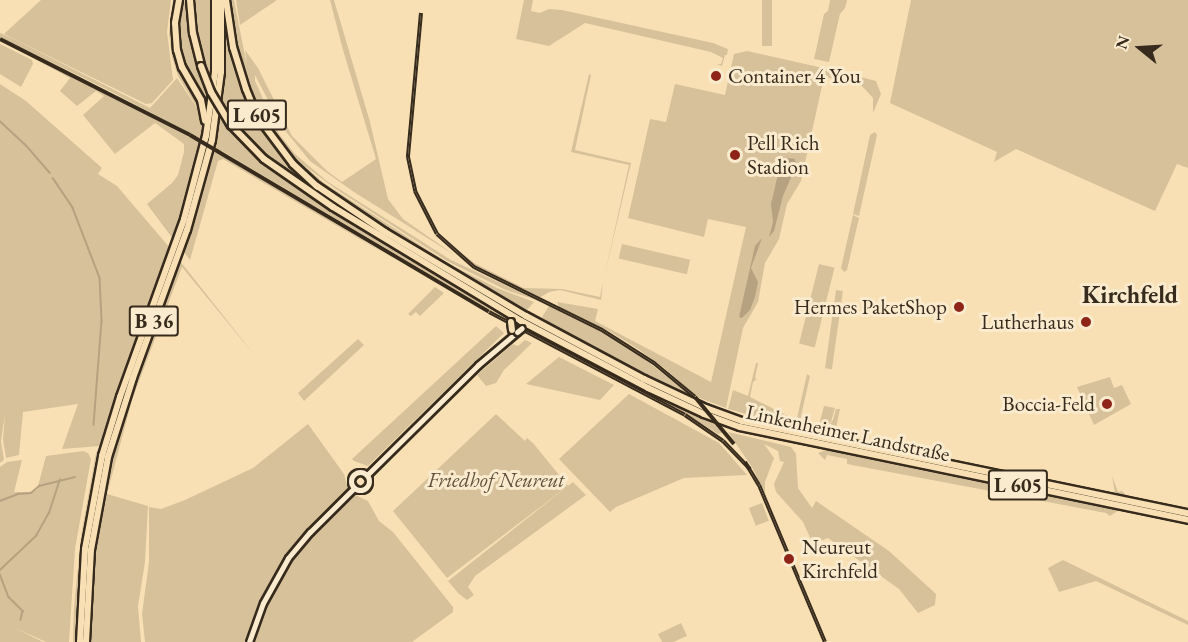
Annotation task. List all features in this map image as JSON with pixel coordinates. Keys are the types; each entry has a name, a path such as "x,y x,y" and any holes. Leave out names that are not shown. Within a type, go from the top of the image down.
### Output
{"main road":[{"path":"179,0 175,23 177,50 205,116 200,163"},
{"name":"L 605","path":"190,0 193,33 201,66 211,92 231,125 255,151 288,176 417,260 505,313 518,326"},
{"name":"B 36","path":"80,642 85,549 102,456 120,397 184,219 200,163 213,87 215,0"},
{"name":"B 36","path":"86,642 91,550 108,457 130,388 187,230 212,140 221,72 223,0"},
{"name":"L 605","path":"223,0 233,47 246,89 262,123 293,164 317,186 385,232 529,317"},
{"path":"367,475 529,317"},
{"name":"Linkenheimer Landstraße","path":"529,317 653,383 699,405 742,421 1188,513"},
{"name":"Linkenheimer Landstraße","path":"518,326 648,388 744,429 1188,520"},
{"path":"360,472 367,475 368,487 361,490 354,488 351,482 353,475 360,472"},
{"path":"249,642 263,603 284,564 310,532 354,488"}],"green space":[{"path":"41,0 171,0 167,32 173,80 152,103 146,104 4,34"},
{"path":"173,0 178,0 175,46 198,99 204,123 191,182 173,239 147,204 178,175 184,144 155,123 115,154 83,115 104,96 96,91 77,106 60,91 70,78 0,40 189,137 191,134 0,37 0,33 150,108 177,78 199,111 178,76 172,57 169,34"},
{"path":"181,0 187,0 189,34 202,83 209,98 206,112 184,68 176,36"},
{"path":"193,0 212,0 210,83 196,38"},
{"path":"230,0 234,0 247,66 245,50 258,68 292,136 327,171 342,182 376,159 343,50 330,0 334,0 370,122 388,199 403,219 456,256 354,192 310,161 282,127 255,75 255,81 279,134 295,154 328,182 451,260 537,300 506,290 447,261 336,189 302,164 324,183 451,265 497,288 534,302 527,310 515,307 397,235 324,187 300,167 265,122 253,98 238,54"},
{"path":"236,0 277,0 240,25"},
{"path":"524,0 533,0 531,11 540,13 549,9 562,10 713,43 728,49 727,55 725,55 722,66 717,64 721,64 723,58 711,52 585,23 549,46 516,39"},
{"path":"762,0 772,0 772,46 762,46"},
{"path":"830,0 847,0 840,14 829,62 814,59 824,14 828,11"},
{"path":"911,0 1188,0 1188,168 1177,164 1155,211 1016,149 994,162 997,152 890,103"},
{"path":"225,14 242,86 269,138 292,167 357,218 269,160 241,134 227,115 221,103 225,71"},
{"path":"0,44 32,60 33,64 21,87 0,74"},
{"path":"747,51 823,68 824,77 801,181 787,204 779,239 765,263 758,302 743,328 726,408 697,397 663,367 638,349 609,331 559,307 557,302 598,309 595,321 711,382 746,227 708,219 704,237 628,218 650,119 666,122 675,84 725,95 734,54"},
{"path":"825,68 876,81 881,94 873,113 873,98 861,85 826,77"},
{"path":"589,74 591,75 575,150 631,163 604,278 629,165 571,152"},
{"path":"0,84 26,101 102,168 98,174 117,186 170,248 114,404 96,466 79,571 77,642 73,642 74,607 81,536 96,453 100,446 62,449 78,404 23,412 19,455 6,458 3,440 5,414 1,441 4,460 0,463"},
{"path":"220,116 245,146 274,171 507,320 222,151 220,154 399,262 223,159 218,161 190,260 183,251 204,186"},
{"path":"875,132 877,135 859,216 853,214 870,135"},
{"path":"853,215 859,218 847,270 844,272 841,268"},
{"path":"448,243 476,264 524,288 562,289 600,297 603,282 601,300 560,290 549,292 539,298 480,269"},
{"path":"622,244 690,260 687,274 619,259"},
{"path":"180,261 256,357 182,267 132,400 107,494 148,506 145,562 138,606 141,642 90,642 94,553 109,466 136,379"},
{"path":"819,264 835,268 815,347 799,344"},
{"path":"435,287 444,293 420,316 416,312 411,316 408,314"},
{"path":"836,290 843,291 832,369 825,368"},
{"path":"549,306 606,334 634,351 697,400 597,351 546,322 542,317"},
{"path":"496,326 504,333 368,466 352,459"},
{"path":"531,331 647,391 718,424 724,432 718,434 683,412"},
{"path":"358,339 364,345 304,401 298,393"},
{"path":"525,340 532,343 504,370 496,383 486,386 477,375 513,344 518,346"},
{"path":"559,357 614,385 600,400 526,384"},
{"path":"756,363 758,363 755,378 757,379 753,382 750,397 794,419 797,418 807,374 810,376 799,425 779,423 728,409 733,390 748,396"},
{"path":"1110,377 1114,388 1122,385 1131,404 1094,425 1077,387"},
{"path":"629,394 719,443 747,475 684,478 616,507 610,512 559,459"},
{"path":"824,406 835,408 831,422 823,431 820,421"},
{"path":"836,409 840,409 835,432 854,441 1115,493 1112,476 1118,492 1122,491 1130,499 829,437 824,433 833,420"},
{"name":"Friedhof Neureut","path":"496,414 525,441 527,438 533,443 568,486 447,578 393,511"},
{"path":"308,424 344,474 349,492 368,501 379,521 393,532 453,607 453,612 412,642 145,642 142,614 149,562 149,507 161,509 185,500 253,468"},
{"path":"728,432 791,447 796,454 798,488 812,508 816,501 889,551 936,594 935,605 918,613 899,589 828,538 813,544 803,522 776,492 774,484 784,462 780,461 778,451 764,444 774,458 765,482 765,493 752,467"},
{"path":"829,449 1184,523 1119,510 1110,516 1106,513 847,464 847,459 827,455 825,460 818,453"},
{"path":"83,451 88,453 91,459 75,549 69,642 46,642 15,628 43,642 0,642 0,467 7,462 22,460 14,492 29,492 37,490 46,456"},
{"path":"573,482 586,495 475,576 468,587 474,595 467,600 459,594 448,581"},
{"path":"762,503 769,521 756,526 749,508"},
{"path":"1063,560 1188,621 1188,625 1096,581 1059,592 1048,568"},
{"path":"681,623 687,636 673,642 662,642 658,634"}],"shaded area":[{"path":"782,157 795,159 796,166 783,196 774,231 769,237 773,222 771,204"},
{"path":"762,238 751,268 758,282 755,297 750,310 742,318 739,317 755,246"}],"waterway":[{"path":"0,121 25,144 50,173"},
{"path":"53,178 73,208 100,278 102,321 94,425"},
{"path":"0,501 18,494 31,493 39,486 75,477"},
{"path":"0,570 36,536 49,513 60,480"},
{"path":"0,574 9,597 23,611 21,620"}],"railway":[{"path":"421,13 408,157 415,191 437,234 474,267 602,330 654,363 695,397 734,444"},
{"path":"0,39 190,135 489,312 685,415 723,441 750,469"},
{"path":"745,462 759,485 825,642"}],"place":[{"name":"Container 4 You","path":"716,76"},
{"name":"Pell Rich Stadion","path":"735,155"},
{"name":"Hermes PaketShop","path":"959,307"},
{"name":"Lutherhaus","path":"1086,322"},
{"name":"Boccia-Feld","path":"1107,404"},
{"name":"Neureut Kirchfeld","path":"789,559"}],"district":[{"name":"Kirchfeld","path":"1130,295"}]}
